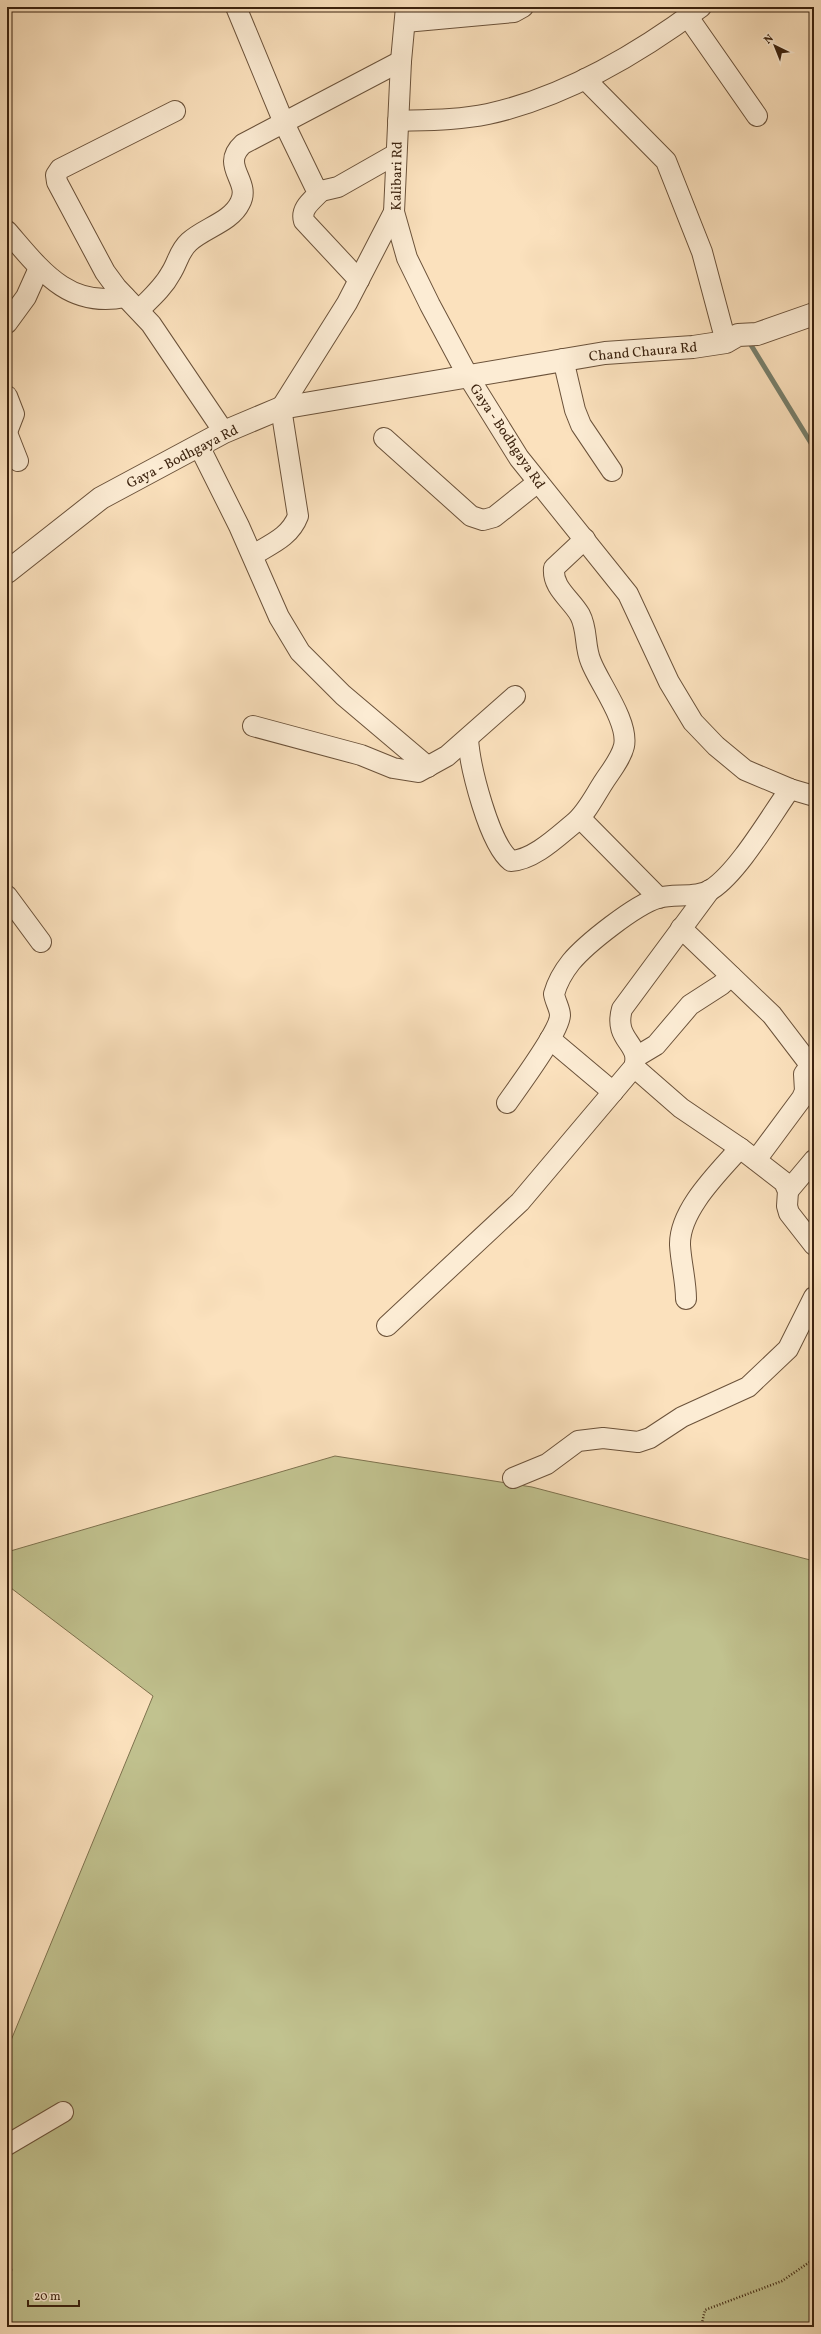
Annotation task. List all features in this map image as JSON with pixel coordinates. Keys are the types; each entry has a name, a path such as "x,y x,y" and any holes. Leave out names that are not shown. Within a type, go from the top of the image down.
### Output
{"street":[{"path":"236,7 284,123 309,178 315,187 321,191"},
{"path":"405,14 514,12 523,7"},
{"path":"398,121 458,118 488,114 522,105 585,79 656,40 694,12 757,116"},
{"name":"Kalibari Rd","path":"405,14 401,61 394,212 408,258 468,376"},
{"path":"7,231 39,268 74,293 106,301 132,304 162,287 172,272 181,250 190,241 238,207 243,194 233,161 236,151 243,144 401,61"},
{"path":"585,79 666,161 702,252 726,342"},
{"path":"175,111 60,170 56,175 57,182 105,272 151,324 224,432"},
{"path":"359,280 304,222 302,215 304,209 321,191 338,187 396,154"},
{"path":"253,555 287,534 294,527 298,516 281,408 322,345 359,280 394,212"},
{"path":"7,323 26,297 39,268"},
{"name":"Chand Chaura Rd","path":"468,376 605,353 693,347 726,342 738,335 757,334 814,314"},
{"path":"563,359 575,410 581,425 612,471"},
{"name":"Gaya - Bodhgaya Rd","path":"7,572 101,498 224,432 281,408 468,376 519,458 628,594 683,707 703,735 745,770 790,789 814,796"},
{"path":"7,396 14,414 7,432 18,461"},
{"path":"384,438 471,516 483,520 494,516 538,482"},
{"path":"199,446 253,555 279,617 300,652 343,695 428,767"},
{"path":"468,739 469,757 480,798 501,850 511,861 518,860 536,850 580,818 619,758 624,745 620,723 590,659 584,624 579,614 557,584 554,575 554,568 585,539"},
{"path":"253,726 360,756 407,771 418,772 447,756 515,696"},
{"path":"790,789 736,865 710,890 622,1009 619,1027 635,1062 681,1108 740,1148 784,1182 788,1191 787,1206 789,1213 814,1245"},
{"path":"580,818 659,898"},
{"path":"507,1103 550,1039 559,1020 560,1013 554,994 556,986 572,961 623,917 635,909 659,898 697,894 710,890"},
{"path":"7,896 41,942"},
{"path":"681,928 772,1015 812,1068 804,1074 805,1091 802,1098 756,1160"},
{"path":"387,1326 520,1202 613,1092 635,1062 660,1041 690,1005 721,985 731,976"},
{"path":"550,1039 613,1092"},
{"path":"686,1299 686,1283 680,1244 682,1228 701,1194 740,1148"},
{"path":"788,1191 813,1162"},
{"path":"513,1478 547,1464 578,1442 603,1438 638,1442 650,1438 682,1416 748,1387 777,1362 788,1349 814,1297"},
{"path":"7,2145 63,2112"}],"path":[{"path":"701,2327 705,2310 782,2281 814,2259"}],"green space":[{"path":"335,1456 532,1487 814,1561 814,2327 7,2327 7,2281 12,2270 7,2253 7,2050 153,1696 7,1585 7,1552"}],"waterway":[{"path":"751,345 814,448"}]}
